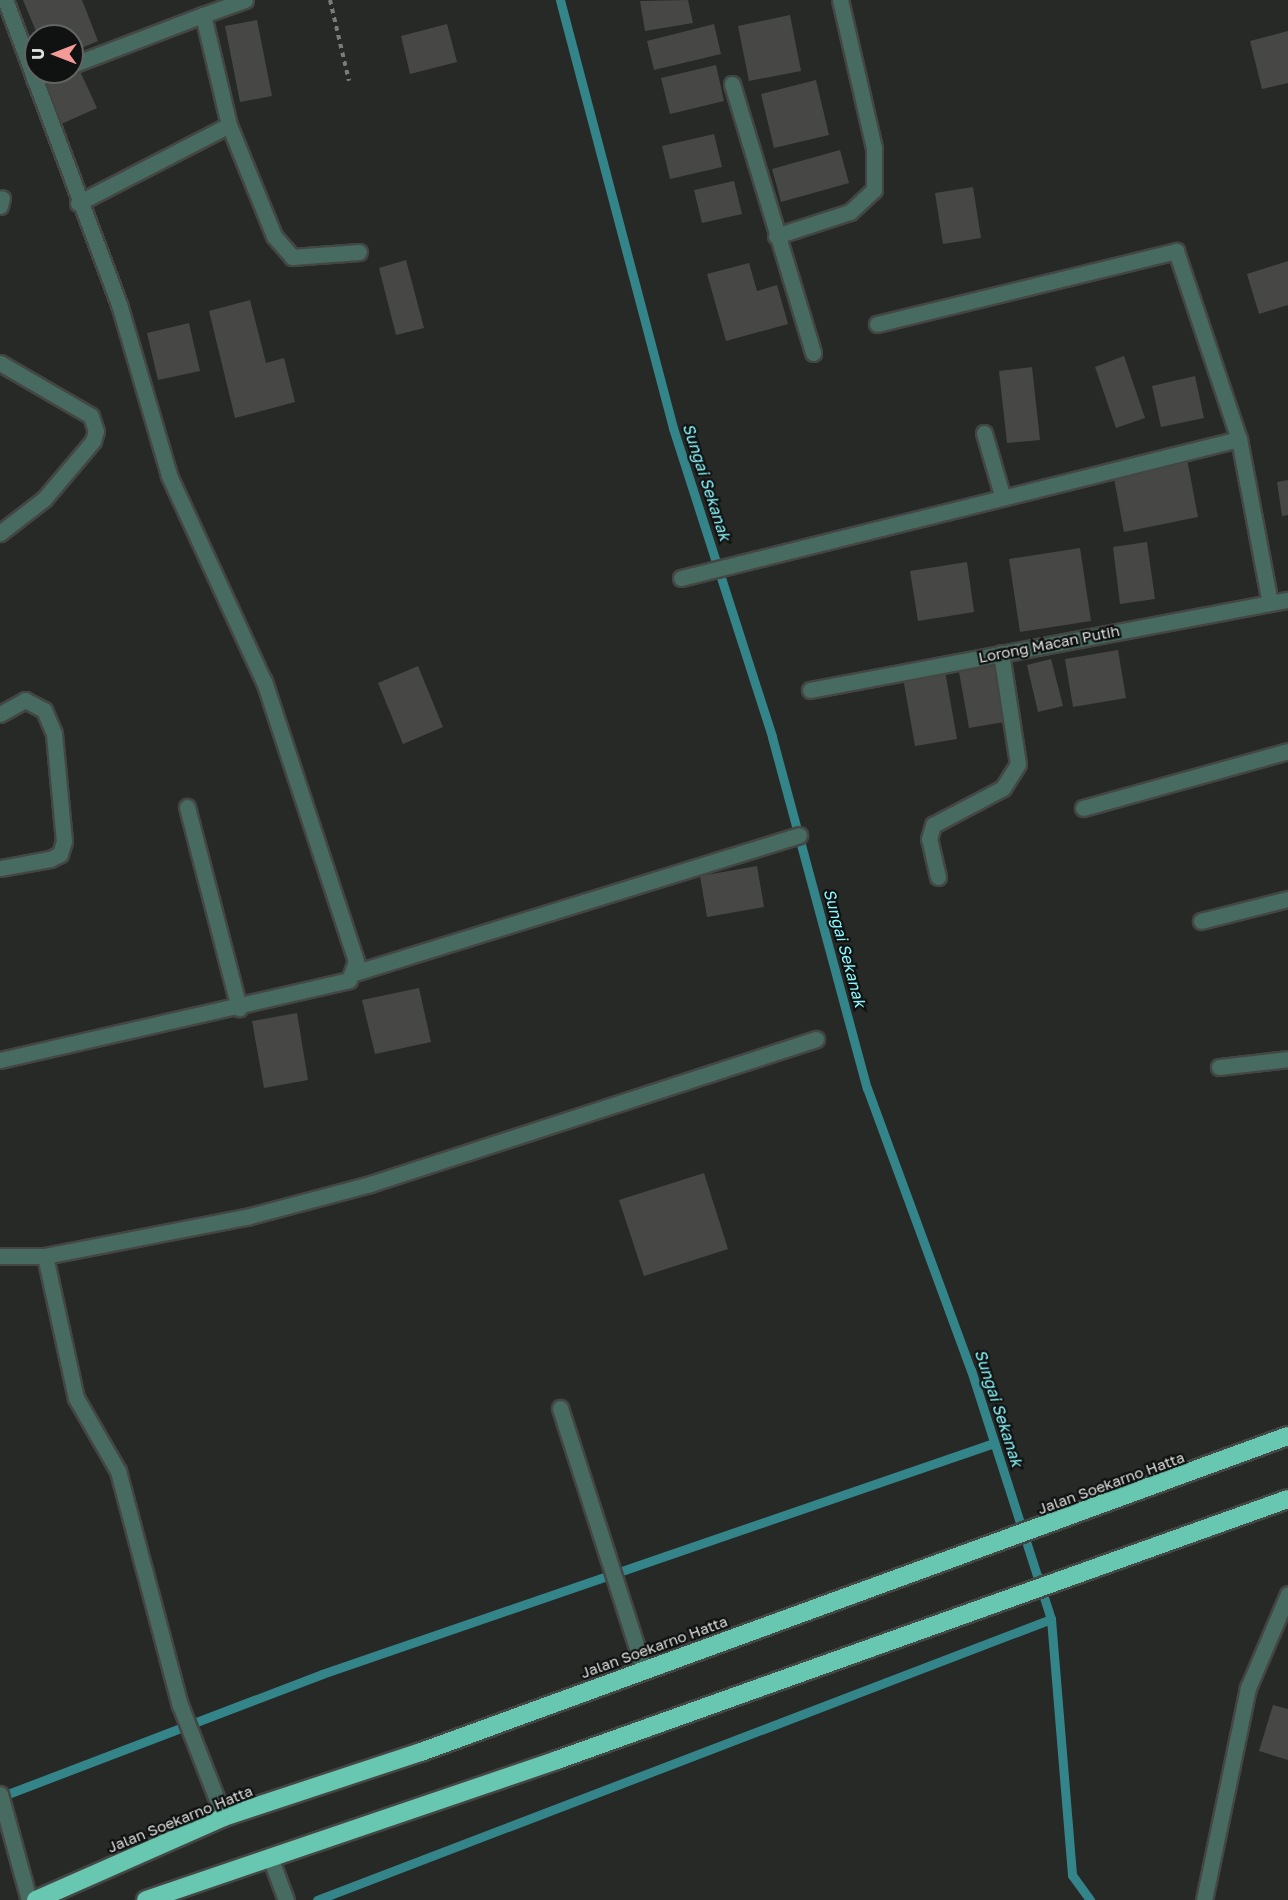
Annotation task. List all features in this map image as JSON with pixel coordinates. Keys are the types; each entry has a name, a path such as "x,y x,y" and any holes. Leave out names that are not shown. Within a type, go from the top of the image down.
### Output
{"highway":[{"name":"Jalan Soekarno Hatta","path":"36,1900 224,1817 1002,1543 1288,1436"},
{"path":"146,1900 1288,1499"}],"street":[{"path":"5,0 24,52"},
{"path":"84,60 245,0"},
{"path":"776,236 855,209 876,183 857,62 840,0"},
{"path":"203,15 229,125 282,251 310,260 359,252"},
{"path":"0,1060 239,1008 349,980 354,973 356,961 316,828 264,682 169,475 120,307 78,203 36,84"},
{"path":"732,84 813,353"},
{"path":"78,203 229,125"},
{"path":"877,324 1176,251 1239,439 1270,603"},
{"path":"0,363 91,416 96,431 93,441 44,499 0,533"},
{"path":"984,433 1002,495"},
{"path":"687,576 1002,495 1239,439"},
{"name":"Lorong Macan Putih","path":"810,690 1288,600"},
{"path":"938,877 929,839 933,825 1003,788 1018,764 1001,653"},
{"path":"0,714 25,700 44,710 54,734 64,841 60,854 50,859 0,868"},
{"path":"1083,808 1288,751"},
{"path":"187,807 239,1008"},
{"path":"354,973 799,836"},
{"path":"1201,921 1288,899"},
{"path":"0,1256 45,1256 246,1217 370,1184 816,1039"},
{"path":"1219,1067 1288,1059"},
{"path":"45,1256 64,1358 76,1398 118,1471 180,1705 224,1817"},
{"path":"560,1408 606,1551 624,1598 644,1669"},
{"path":"1204,1900 1248,1688 1288,1594"},
{"path":"0,1794 29,1900"},
{"path":"270,1857 286,1900"}],"path":[{"path":"330,0 349,81"}],"building":[{"path":"23,0 82,0 98,41 84,47 84,24 33,24"},
{"path":"688,0 693,23 645,31 640,1"},
{"path":"790,15 801,71 749,81 738,26"},
{"path":"257,20 272,96 240,102 225,26"},
{"path":"447,24 457,62 410,74 401,36"},
{"path":"714,24 721,54 654,70 647,41"},
{"path":"1288,31 1288,83 1262,89 1250,41"},
{"path":"716,65 724,101 670,114 661,78"},
{"path":"84,80 97,108 59,125 42,87 48,84 84,84"},
{"path":"816,80 829,135 774,148 761,94"},
{"path":"714,134 722,167 670,179 662,146"},
{"path":"840,150 849,183 781,202 772,169"},
{"path":"734,181 742,214 702,223 694,190"},
{"path":"973,187 981,238 943,244 935,193"},
{"path":"406,260 424,328 396,335 379,268"},
{"path":"1288,261 1288,305 1259,314 1247,274"},
{"path":"749,263 757,291 777,285 788,324 726,341 707,274"},
{"path":"250,300 266,363 284,358 295,402 235,418 209,311"},
{"path":"189,323 200,371 158,380 147,333"},
{"path":"1124,356 1145,418 1116,428 1095,367"},
{"path":"1032,367 1040,440 1007,443 999,371"},
{"path":"1195,376 1204,418 1161,427 1152,386"},
{"path":"1187,459 1198,517 1124,532 1113,473"},
{"path":"1288,480 1288,515 1282,516 1277,482"},
{"path":"1147,542 1155,599 1120,604 1113,547"},
{"path":"1080,548 1091,621 1020,632 1009,559"},
{"path":"967,562 974,612 918,621 910,571"},
{"path":"1118,650 1126,698 1073,707 1065,659"},
{"path":"1051,659 1063,706 1038,712 1027,665"},
{"path":"418,666 443,727 403,744 378,683"},
{"path":"994,666 1004,722 969,728 959,672"},
{"path":"945,671 957,739 915,746 903,678"},
{"path":"757,866 764,907 707,917 700,876"},
{"path":"419,988 431,1042 375,1054 362,1000"},
{"path":"297,1013 308,1080 264,1088 252,1021"},
{"path":"704,1173 728,1249 644,1276 619,1200"},
{"path":"1273,1705 1288,1709 1288,1760 1259,1751"}],"waterway":[{"name":"Sungai Sekanak","path":"560,0 673,428 772,737 867,1088 971,1370 1051,1619 1072,1875 1090,1900"},
{"path":"0,1797 322,1674 994,1443"},
{"path":"317,1900 1051,1619"}]}
